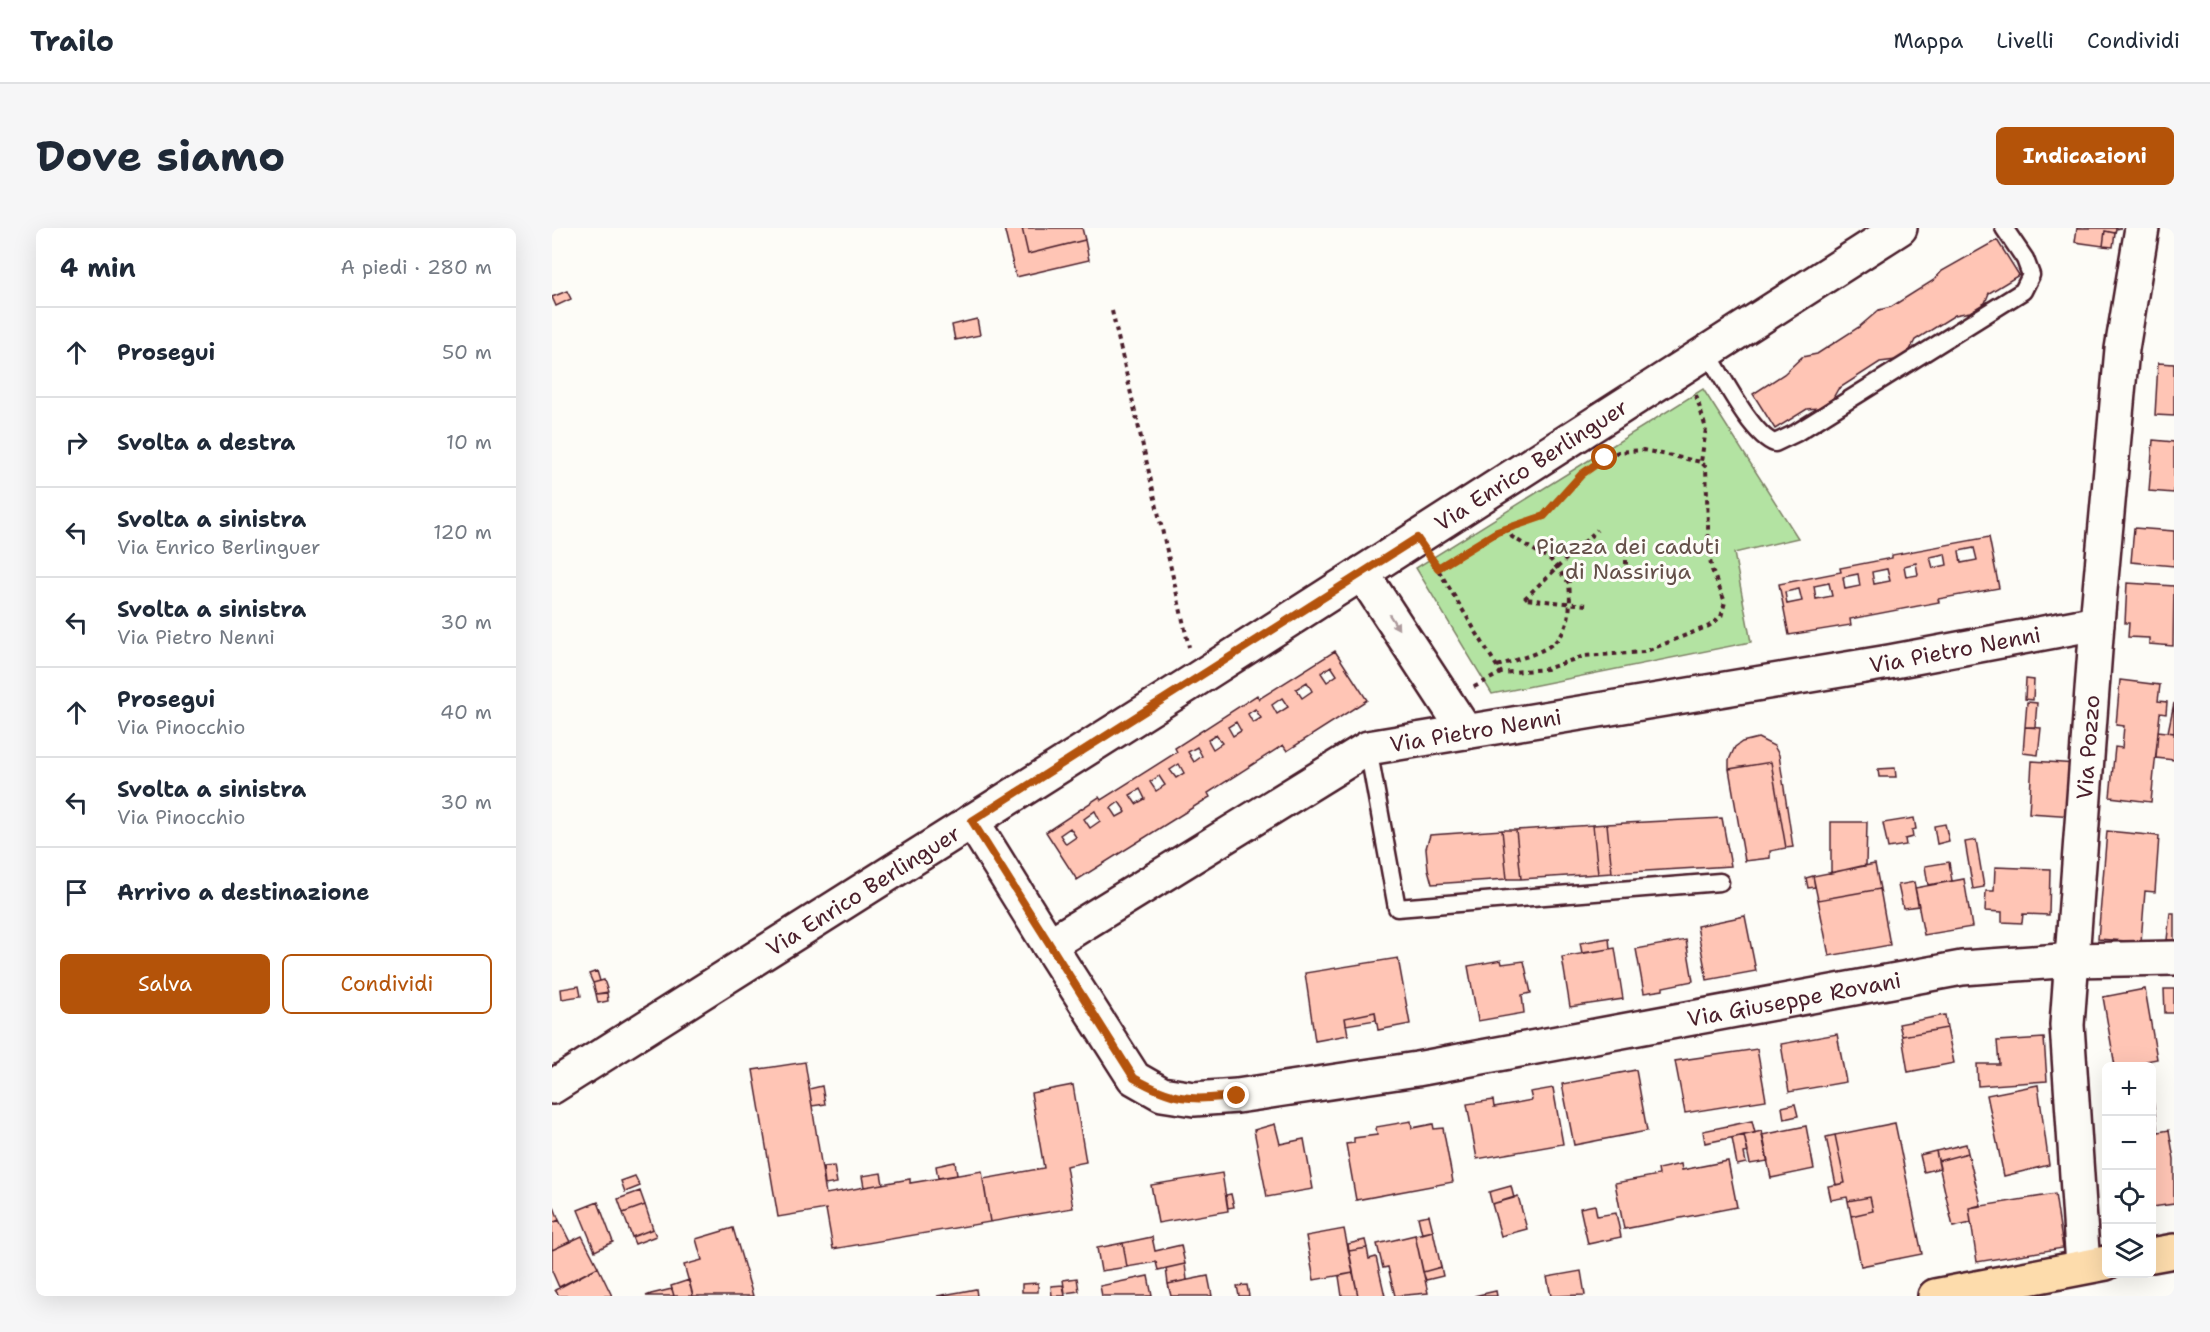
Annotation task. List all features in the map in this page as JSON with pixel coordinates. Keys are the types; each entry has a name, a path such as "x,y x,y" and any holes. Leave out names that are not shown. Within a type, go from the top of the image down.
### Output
{"main road":[{"path":"2156,1254 2174,1251"},
{"path":"1935,1296 2095,1264"}],"street":[{"name":"Via Enrico Berlinguer","path":"552,1087 1197,679 1900,228"},
{"name":"Via Pozzo","path":"2095,1264 2067,1025 2097,623 2122,349 2142,228"},
{"path":"1362,573 1466,732"},
{"name":"Via Pietro Nenni","path":"1049,945 1368,748 1889,662 2097,623"},
{"path":"972,821 1049,945"},
{"name":"Via Giuseppe Rovani","path":"1049,945 1134,1078 1162,1094 1194,1099 1237,1096 1417,1069 1962,968 2073,960 2174,958"}],"lane":[{"path":"1694,360 1766,440 1775,444 2023,291 2031,275 2025,259 2004,228"},
{"path":"1368,748 1397,908 1720,882"}],"path":[{"path":"1112,311 1197,679"},
{"path":"1417,538 1438,568 1501,673 1546,669 1584,656 1644,652 1709,626 1721,617 1725,602 1712,570 1709,555 1707,471 1701,462 1706,429 1694,389 1694,360"},
{"path":"1438,568 1475,543 1507,528 1544,516 1582,474 1593,465 1618,452 1643,450 1701,462"},
{"path":"1497,666 1542,650 1561,639 1568,627 1569,582 1539,551 1512,537 1507,528"},
{"path":"1586,605 1524,599 1597,531"},
{"path":"1626,551 1626,568"}],"green space":[{"name":"Piazza dei caduti di Nassiriya","path":"1703,389 1798,538 1734,553 1751,642 1492,694 1416,568"}],"building":[{"path":"1004,228 1022,228 1028,254 1085,240 1089,260 1016,277"},
{"path":"1022,228 1082,228 1085,240 1028,254"},
{"path":"2077,228 2121,228 2116,229 2115,233 2105,231 2103,246 2075,242"},
{"path":"2105,231 2115,233 2113,247 2103,246"},
{"path":"1997,240 2019,275 1989,293 1985,303 1970,312 1955,315 1915,340 1910,350 1896,360 1880,362 1838,389 1833,398 1818,408 1807,409 1775,429 1753,394 1784,374 1802,357 1817,354 1859,327 1879,310 1891,307 1934,280 1942,271"},
{"path":"567,291 571,299 556,306 552,297"},
{"path":"977,319 980,335 955,340 952,325"},
{"path":"2158,363 2174,364 2174,416 2155,415"},
{"path":"2153,440 2174,442 2174,493 2149,491"},
{"path":"2134,528 2174,531 2174,566 2131,562"},
{"path":"1989,537 1999,588 1850,619 1851,625 1789,635 1779,584 1841,572 1840,568 1892,558 1892,555","holes":["1974,548 1977,560 1961,563 1959,551","1945,554 1947,565 1933,568 1930,557","1916,563 1918,575 1906,577 1904,566","1887,569 1890,581 1874,584 1872,572","1858,574 1860,586 1845,589 1843,577","1829,583 1832,596 1816,599 1814,586","1799,589 1802,601 1787,604 1785,592"]},
{"path":"2127,583 2174,586 2173,646 2149,644 2149,638 2128,637 2129,623 2125,623"},
{"path":"1335,651 1367,700 1287,751 1283,745 1208,793 1210,797 1077,880 1046,832 1099,797 1101,800 1177,752 1175,748 1257,695 1259,699","holes":["1331,666 1337,675 1327,682 1321,673","1307,682 1312,691 1302,698 1296,689","1282,698 1288,707 1277,714 1272,705","1255,709 1261,718 1253,723 1248,714","1236,722 1241,731 1233,736 1228,727","1216,735 1222,743 1213,749 1208,740","1197,747 1202,756 1194,762 1188,752","1179,764 1184,773 1176,778 1170,770","1159,776 1165,785 1156,791 1150,782","1140,789 1145,799 1136,804 1130,795","1119,802 1126,812 1117,817 1111,808","1095,811 1100,821 1090,828 1084,819","1070,828 1076,837 1066,844 1060,835"]},
{"path":"2026,679 2034,680 2033,700 2025,699"},
{"path":"2120,680 2160,685 2158,701 2167,702 2166,714 2160,713 2151,802 2110,797 2115,747 2122,748 2124,726 2116,725"},
{"path":"2027,702 2037,703 2035,727 2025,727"},
{"path":"2174,703 2174,733 2168,732"},
{"path":"2025,727 2041,728 2038,755 2023,753"},
{"path":"2158,731 2174,733 2174,760 2156,758"},
{"path":"1758,738 1774,746 1779,755 1793,847 1786,848 1771,762 1729,769 1729,760 1735,747 1742,742"},
{"path":"2032,761 2077,764 2075,816 2029,813"},
{"path":"1771,762 1786,848 1770,851 1770,858 1745,861 1729,769"},
{"path":"1895,768 1896,777 1879,777 1878,769"},
{"path":"1722,818 1731,866 1612,873 1607,824"},
{"path":"1914,818 1916,829 1912,830 1913,837 1905,839 1906,845 1888,848 1883,823"},
{"path":"1831,822 1867,822 1866,865 1831,873"},
{"path":"1607,824 1612,873 1598,874 1593,825"},
{"path":"1945,824 1949,841 1937,844 1934,826"},
{"path":"1593,825 1598,874 1521,879 1516,830"},
{"path":"1502,830 1516,830 1521,879 1507,879"},
{"path":"1502,830 1507,879 1432,884 1426,848 1430,835"},
{"path":"2107,831 2159,836 2155,892 2145,891 2141,942 2098,939"},
{"path":"1976,840 1984,887 1973,889 1965,842"},
{"path":"1949,862 1952,881 1928,885 1925,866"},
{"path":"1875,864 1880,889 1818,900 1813,876"},
{"path":"1995,867 2050,869 2049,915 2023,914 2022,923 2002,922 2002,912 1985,911 1986,891 1994,891"},
{"path":"1813,876 1815,887 1808,888 1806,878"},
{"path":"1964,879 1972,927 1924,935 1915,888"},
{"path":"1914,882 1919,906 1903,908 1898,885"},
{"path":"1880,889 1890,945 1829,956 1818,900"},
{"path":"2170,913 2174,913 2174,940 2167,940"},
{"path":"1745,916 1756,971 1707,980 1697,926"},
{"path":"1609,938 1610,949 1582,953 1580,943"},
{"path":"1686,940 1693,981 1644,993 1636,949"},
{"path":"1615,948 1623,999 1570,1007 1562,957"},
{"path":"1398,958 1410,1024 1378,1030 1375,1012 1345,1018 1348,1035 1315,1041 1305,973"},
{"path":"1501,960 1502,964 1524,961 1531,993 1522,995 1524,1013 1478,1021 1468,966"},
{"path":"597,971 600,981 593,983 589,974"},
{"path":"604,980 608,992 596,994 593,983"},
{"path":"579,986 581,996 562,999 561,989"},
{"path":"2145,989 2157,1059 2114,1062 2103,997"},
{"path":"2164,989 2174,989 2174,1013 2165,1013"},
{"path":"607,993 608,1001 598,1003 596,994"},
{"path":"1375,1012 1376,1020 1346,1025 1345,1018"},
{"path":"1945,1015 1947,1028 1902,1036 1899,1024"},
{"path":"1947,1028 1954,1063 1908,1072 1902,1036"},
{"path":"1837,1034 1846,1082 1789,1092 1781,1044"},
{"path":"2044,1038 2047,1081 1978,1086 1977,1064 1999,1064 1997,1041"},
{"path":"1757,1049 1766,1100 1685,1113 1675,1061"},
{"path":"805,1062 826,1194 910,1179 910,1183 982,1171 990,1222 833,1249 826,1209 778,1217 753,1070"},
{"path":"1636,1070 1647,1131 1574,1145 1562,1084"},
{"path":"1073,1085 1086,1162 1066,1166 1073,1208 990,1222 983,1179 1044,1168 1031,1093"},
{"path":"2038,1085 2049,1165 2004,1176 1987,1095"},
{"path":"822,1086 825,1104 812,1106 809,1089"},
{"path":"1553,1088 1563,1144 1477,1159 1467,1104 1493,1100 1494,1107 1532,1100 1530,1092"},
{"path":"1795,1104 1798,1116 1784,1119 1782,1107"},
{"path":"2156,1119 2158,1132 2169,1130 2174,1159 2174,1204 2156,1206"},
{"path":"1411,1121 1412,1128 1433,1124 1434,1129 1443,1128 1453,1182 1356,1200 1346,1144 1354,1143 1354,1138 1377,1135 1376,1127"},
{"path":"1752,1121 1755,1133 1705,1143 1703,1131"},
{"path":"1895,1123 1922,1254 1861,1266 1851,1216 1873,1211 1870,1197 1848,1201 1847,1197 1831,1200 1828,1186 1845,1183 1835,1135"},
{"path":"1275,1124 1280,1144 1304,1139 1313,1189 1267,1197 1254,1130"},
{"path":"1806,1126 1814,1169 1771,1178 1762,1135"},
{"path":"1762,1131 1768,1161 1750,1164 1744,1135"},
{"path":"1744,1135 1748,1152 1744,1153 1746,1163 1737,1165 1732,1138"},
{"path":"1835,1135 1845,1183 1836,1185 1826,1137"},
{"path":"1966,1144 1968,1153 1938,1161 1936,1151"},
{"path":"1936,1151 1940,1168 1924,1172 1920,1155"},
{"path":"1968,1153 1981,1205 1969,1208 1971,1223 1953,1227 1938,1161"},
{"path":"1728,1161 1737,1207 1624,1229 1615,1183 1659,1175 1658,1169 1681,1164 1682,1170"},
{"path":"955,1162 957,1175 938,1178 936,1166"},
{"path":"834,1166 837,1183 825,1185 823,1167"},
{"path":"881,1173 883,1184 864,1187 862,1176"},
{"path":"1222,1173 1228,1211 1158,1223 1151,1185"},
{"path":"635,1176 640,1186 625,1192 621,1181"},
{"path":"1511,1186 1514,1198 1492,1204 1489,1192"},
{"path":"640,1191 645,1205 623,1213 618,1199"},
{"path":"1231,1194 1234,1207 1228,1208 1226,1195"},
{"path":"2055,1194 2063,1248 1977,1262 1969,1208"},
{"path":"1518,1196 1527,1229 1501,1236 1492,1204"},
{"path":"1870,1197 1873,1211 1851,1216 1848,1201"},
{"path":"598,1202 613,1242 595,1251 578,1210"},
{"path":"645,1205 653,1229 632,1237 623,1213"},
{"path":"1595,1205 1597,1216 1616,1213 1621,1237 1588,1244 1580,1208"},
{"path":"554,1207 559,1220 552,1223 552,1208"},
{"path":"1429,1215 1433,1231 1422,1234 1418,1217"},
{"path":"559,1220 570,1242 552,1250 552,1223"},
{"path":"733,1228 753,1296 693,1296 684,1265 702,1260 696,1239"},
{"path":"653,1229 656,1236 635,1244 632,1237"},
{"path":"1344,1229 1353,1273 1314,1280 1306,1236"},
{"path":"1433,1231 1441,1267 1423,1272 1415,1235"},
{"path":"1415,1235 1428,1293 1395,1296 1388,1267 1383,1268 1377,1244"},
{"path":"582,1236 598,1267 559,1287 552,1271 552,1250"},
{"path":"1152,1237 1155,1251 1181,1245 1185,1264 1158,1270 1156,1262 1127,1267 1123,1243"},
{"path":"1365,1240 1367,1248 1349,1251 1348,1244"},
{"path":"1123,1243 1127,1267 1101,1271 1097,1248"},
{"path":"1367,1248 1369,1259 1376,1257 1385,1296 1358,1296 1349,1251"},
{"path":"1185,1264 1187,1280 1168,1284 1166,1268"},
{"path":"598,1267 612,1296 559,1296 555,1290"},
{"path":"1441,1267 1443,1276 1426,1280 1423,1272"},
{"path":"1581,1271 1585,1295 1551,1296 1547,1277"},
{"path":"1353,1273 1358,1296 1342,1296 1339,1276"},
{"path":"1148,1276 1152,1296 1102,1296 1100,1286"},
{"path":"1208,1276 1212,1296 1171,1296 1168,1284"},
{"path":"1077,1278 1079,1291 1065,1293 1063,1280"},
{"path":"689,1280 693,1296 674,1296 671,1286"},
{"path":"1038,1283 1038,1292 1022,1292 1022,1284"},
{"path":"1063,1285 1065,1296 1052,1296 1051,1286"},
{"path":"1247,1285 1249,1296 1239,1296 1237,1286"},
{"path":"672,1289 674,1296 646,1296 651,1294"},
{"path":"976,1289 977,1296 937,1296 960,1292"},
{"path":"1496,1291 1497,1296 1474,1296"}],"route":[{"path":"1237,1096 1194,1099 1162,1094 1134,1078 1118,1056 972,821 1417,538 1438,568 1475,543 1497,532 1544,516 1582,474 1605,458"}]}
